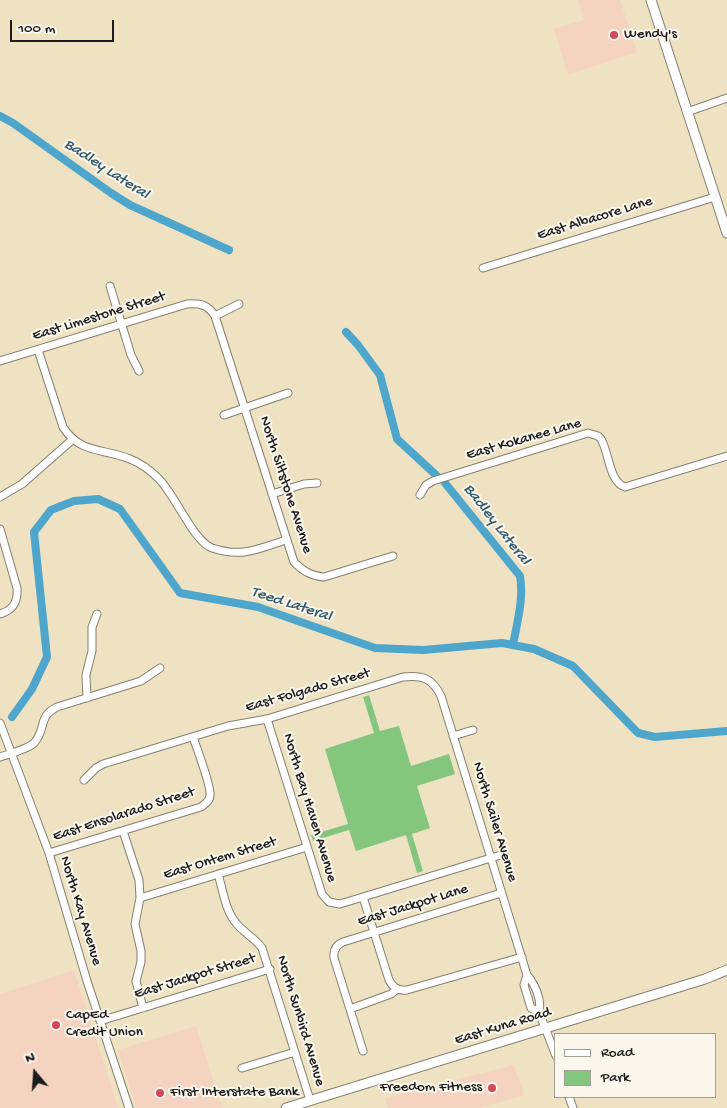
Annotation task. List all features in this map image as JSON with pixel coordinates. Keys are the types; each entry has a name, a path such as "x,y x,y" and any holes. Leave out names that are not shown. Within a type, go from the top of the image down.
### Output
{"main road":[{"path":"651,0 727,233"},
{"name":"East Kuna Road","path":"286,1108 727,970"}],"street":[{"path":"687,112 727,98"},
{"name":"East Albacore Lane","path":"483,268 715,197"},
{"path":"110,286 131,355 139,371"},
{"name":"East Limestone Street","path":"0,361 188,304 197,303 206,306"},
{"path":"215,316 239,304"},
{"name":"North Siltstone Avenue","path":"206,306 215,316 294,562 302,570 313,576 324,576 393,556"},
{"path":"38,350 63,427 72,440 82,446 130,459 152,472 166,487 200,539 207,546 241,553 286,540"},
{"path":"245,407 288,393"},
{"name":"North Siltstone Avenue","path":"224,415 245,407"},
{"name":"East Kokanee Lane","path":"420,495 426,485 433,481 588,434 598,436 601,439 614,478 620,485 625,487 727,456"},
{"path":"0,497 22,484 72,440"},
{"path":"272,494 304,484 317,483"},
{"path":"0,529 17,588 16,602 12,608 0,614"},
{"path":"87,698 86,675 92,651 92,627 97,614"},
{"path":"0,757 33,744 40,733 44,717 49,711 141,681 160,668"},
{"name":"East Folgado Street","path":"84,780 102,764 228,726 268,719 403,677 417,676 430,680"},
{"name":"North Sailer Avenue","path":"430,680 441,696 527,975 534,982 541,1005 539,1012 554,1050"},
{"name":"North Bay Haven Avenue","path":"268,719 322,894 329,902 340,904 364,897"},
{"name":"North Kay Avenue","path":"0,723 10,754 49,853 100,1021 130,1108"},
{"path":"453,736 473,730"},
{"name":"East Ensolarado Street","path":"49,853 201,807 208,802 211,796 193,737"},
{"path":"123,831 139,880 140,898 135,924 141,951 141,962 136,981 143,1008"},
{"name":"East Ontem Street","path":"140,898 307,847"},
{"path":"504,854 364,897 390,982 397,989 407,990 522,957"},
{"name":"North Sunbird Avenue","path":"218,874 227,906 234,920 262,948 310,1100"},
{"name":"East Jackpot Lane","path":"350,1008 334,958 335,948 343,942 501,893"},
{"name":"East Jackpot Street","path":"100,1021 270,969"},
{"path":"364,1051 350,1008 391,994 397,989"},
{"path":"242,1068 295,1052"}],"shaded area":[{"path":"578,0 620,0 637,52 568,75 554,29 584,20"},
{"path":"74,970 118,1108 0,1108 0,994"},
{"path":"196,1026 222,1108 136,1108 118,1050"},
{"path":"514,1065 524,1095 479,1108 388,1108 385,1098"}],"green space":[{"path":"369,695 380,731 399,726 411,766 449,754 455,774 417,786 430,828 412,834 423,871 417,873 406,835 356,851 349,830 313,841 311,835 348,824 325,749 374,733 363,697"}],"waterway":[{"name":"Badley Lateral","path":"0,116 13,123 130,205 229,250"},
{"name":"Badley Lateral","path":"346,332 380,375 397,439 436,475"},
{"name":"Badley Lateral","path":"445,483 520,576 521,602 513,645"},
{"name":"Teed Lateral","path":"12,717 32,689 47,657 34,532 51,510 74,501 98,499 120,509 180,593 258,607 375,648 423,650 502,643 534,649 573,666 638,733 655,737 727,731"}],"place":[{"name":"Wendy's","path":"614,35"},
{"name":"CapEd Credit Union","path":"56,1025"},
{"name":"Freedom Fitness","path":"492,1088"},
{"name":"First Interstate Bank","path":"160,1093"}]}
